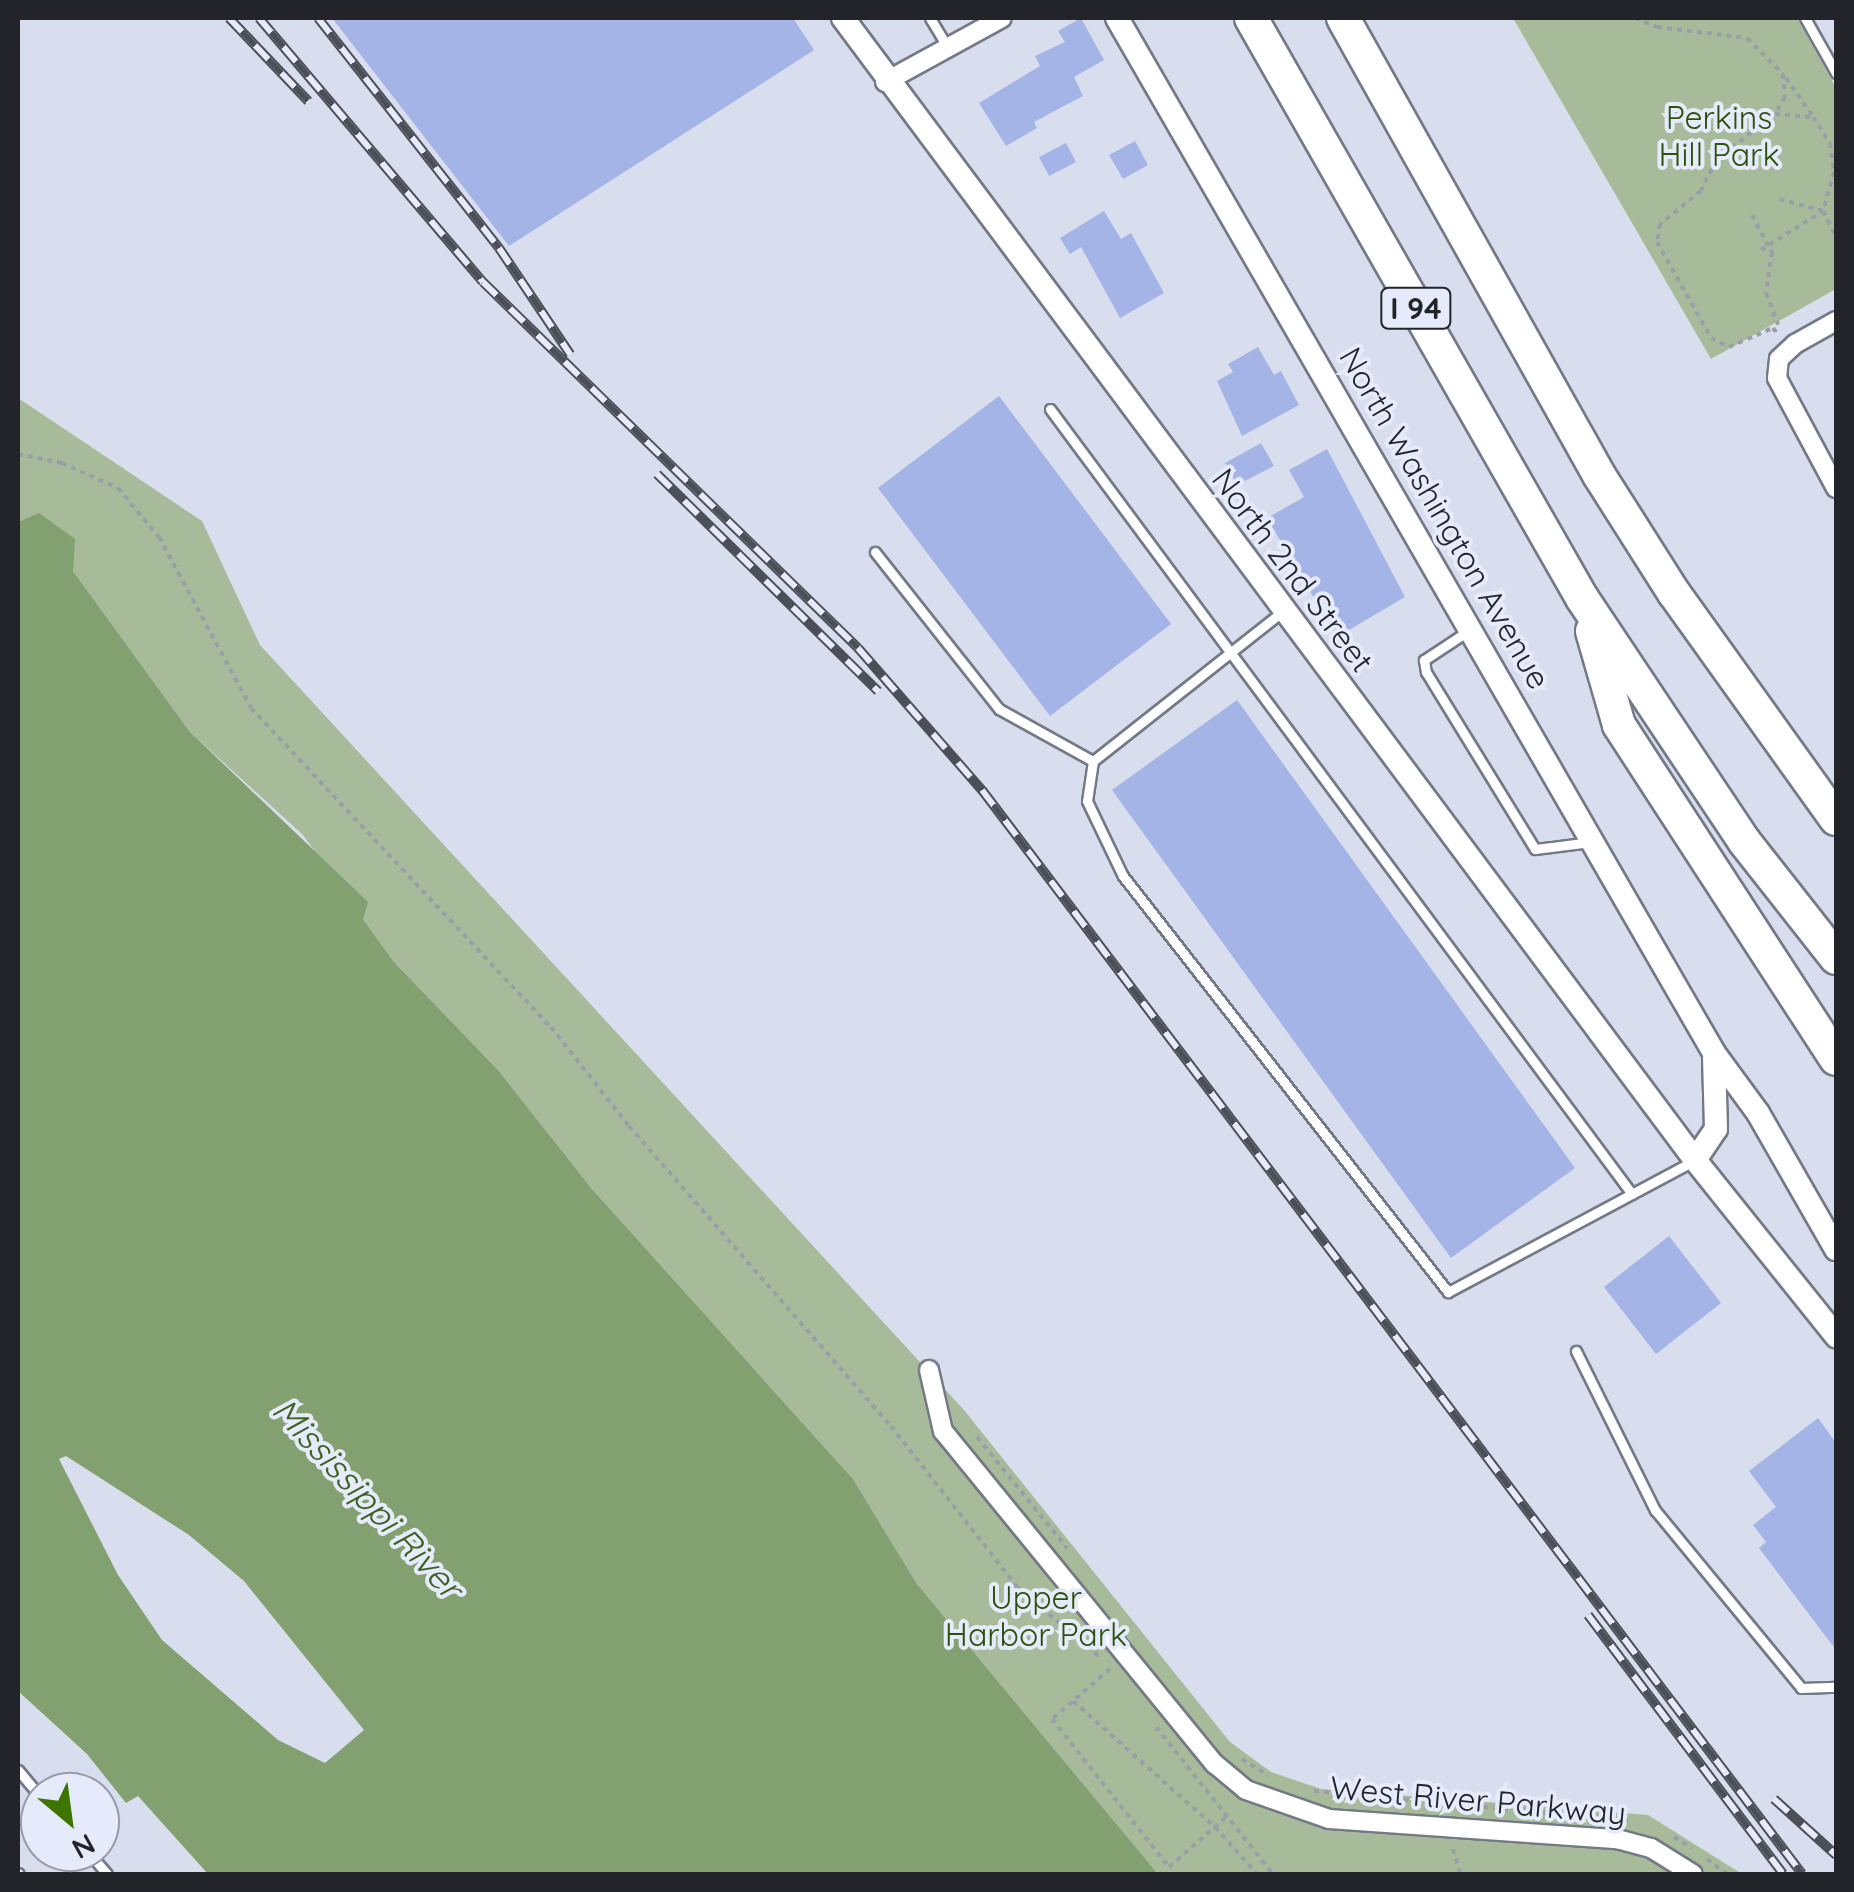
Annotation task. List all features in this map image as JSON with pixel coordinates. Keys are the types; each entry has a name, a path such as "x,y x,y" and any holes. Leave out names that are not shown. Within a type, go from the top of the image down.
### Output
{"highway":[{"name":"I 94","path":"1251,18 1582,598 1744,841 1836,958"},
{"name":"I 94","path":"1343,18 1599,475 1674,593 1836,819"},
{"path":"1599,475 1836,784"},
{"path":"1582,598 1619,724 1836,1059"}],"street":[{"name":"North 2nd Street","path":"843,18 885,82 1695,1160"},
{"path":"885,82 1000,18"},
{"name":"North Washington Avenue","path":"1118,18 1714,1053 1758,1114 1836,1249"},
{"path":"1836,321 1779,360 1777,378 1836,488"},
{"name":"North Washington Avenue","path":"1695,1160 1716,1129 1714,1053"},
{"path":"1695,1160 1836,1336"},
{"name":"West River Parkway","path":"929,1370 944,1430 1215,1764 1246,1790 1329,1819 1617,1839 1651,1848 1693,1874"}],"lane":[{"path":"930,18 948,48"},
{"path":"1805,18 1836,73"},
{"path":"1050,410 1632,1194"},
{"path":"875,552 1000,709 1092,761"},
{"path":"1283,611 1092,761 1087,800 1123,876 1448,1292 1695,1160"},
{"path":"1472,629 1424,660 1426,672 1535,848 1593,841"},
{"path":"1576,1351 1656,1510 1801,1688 1836,1687"}],"path":[{"path":"1636,18 1656,27 1746,38 1783,74 1830,143 1834,172 1822,212 1760,250"},
{"path":"1778,335 1773,328 1729,348 1710,338 1657,242 1660,224 1701,192 1716,160 1775,114 1784,98 1783,74"},
{"path":"1775,114 1813,117"},
{"path":"1775,198 1822,212 1836,237"},
{"path":"1752,214 1773,262 1766,293 1778,324"},
{"path":"18,454 62,462 118,488 159,537 251,708 551,1026 629,1126 891,1426 1018,1588 1122,1684"},
{"path":"977,1437 1073,1556"},
{"path":"1110,1669 1052,1719 1169,1866 1227,1816"},
{"path":"1073,1701 1214,1827 1256,1874"},
{"path":"1146,1713 1273,1874"},
{"path":"1228,1746 1272,1778"},
{"path":"1295,1788 1638,1823"},
{"path":"1667,1834 1727,1874"},
{"path":"1453,1848 1460,1874"}],"green space":[{"name":"Perkins Hill Park","path":"1513,18 1797,18 1836,88 1836,289 1711,359"},
{"name":"Upper Harbor Park","path":"18,398 202,521 260,645 964,1410 1230,1742 1271,1772 1321,1789 1648,1815 1742,1874 1158,1874 917,1584 853,1479 592,1189 498,1070 394,962 303,835 190,732 73,571 39,514 18,522"}],"water":[{"name":"Mississippi River","path":"39,513 75,539 73,571 190,732 368,902 363,919 394,962 498,1070 592,1189 853,1479 917,1584 1158,1874 208,1874 138,1796 126,1803 120,1795 120,1772 101,1772 18,1691 18,522","holes":["66,1456 189,1535 244,1581 364,1730 325,1763 278,1740 162,1640 118,1575 59,1459"]}],"building":[{"path":"332,18 793,18 814,50 509,246"},
{"path":"1081,18 1104,60 1074,77 1083,96 1034,122 1037,128 1006,146 979,103 1040,66 1035,56 1065,42 1058,31"},
{"path":"1135,141 1148,165 1123,179 1109,155"},
{"path":"1066,143 1076,162 1049,176 1039,157"},
{"path":"1104,211 1121,239 1131,233 1164,293 1120,318 1081,247 1070,254 1060,238"},
{"path":"1258,347 1274,375 1281,371 1299,405 1242,436 1217,381 1233,372 1228,364"},
{"path":"999,396 1171,624 1050,716 878,488"},
{"path":"1261,443 1274,466 1237,485 1225,463"},
{"path":"1327,449 1405,597 1337,637 1267,518 1304,497 1289,470"},
{"path":"1237,700 1575,1168 1451,1258 1112,790"},
{"path":"1669,1236 1721,1303 1656,1354 1604,1287"},
{"path":"1818,1418 1836,1443 1836,1650 1759,1548 1766,1542 1753,1525 1776,1507 1749,1471"}],"railway":[{"path":"229,18 308,101"},
{"path":"259,18 483,282 858,648 982,790 1802,1874"},
{"path":"318,18 499,248 570,354"},
{"path":"657,474 878,691"},
{"path":"1588,1615 1783,1874"},
{"path":"1774,1799 1836,1855"}]}
